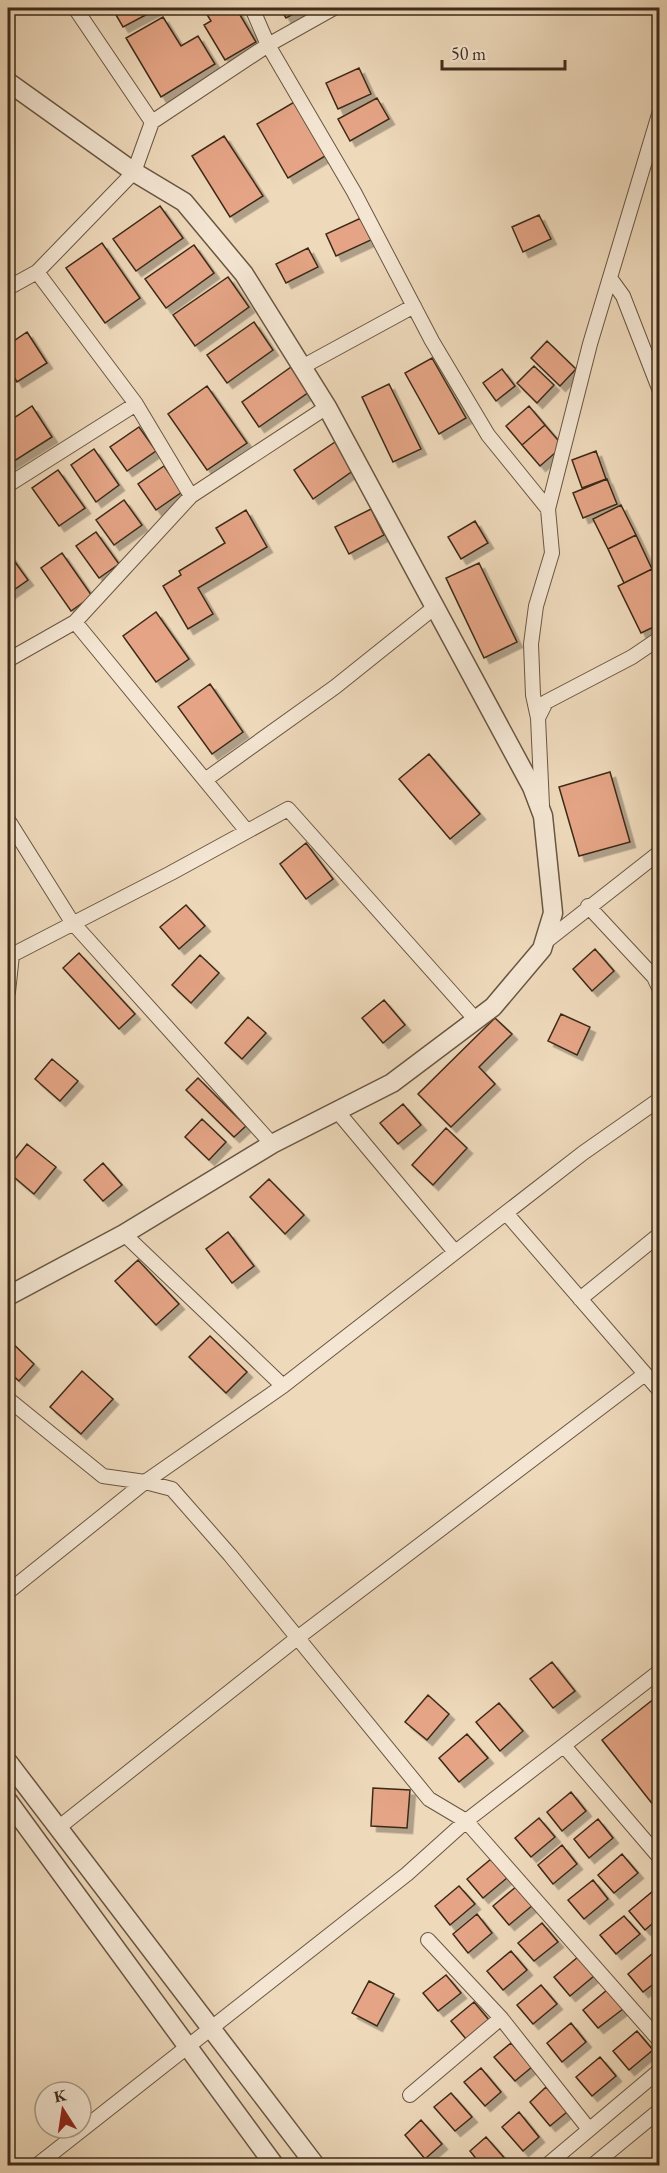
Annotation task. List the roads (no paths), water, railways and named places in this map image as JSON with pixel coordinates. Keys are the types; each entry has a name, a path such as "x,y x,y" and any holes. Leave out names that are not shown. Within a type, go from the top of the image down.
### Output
{"street":[{"path":"75,8 152,122"},
{"path":"252,8 268,45 354,192 414,306 488,435 548,509"},
{"path":"8,288 37,272 134,172 152,122 268,45 334,8"},
{"path":"8,82 134,172 184,202 244,274 327,407 532,787 543,816"},
{"path":"544,943 553,913 543,816 538,718 531,676 531,644 537,606 552,553 548,509 590,344 660,111"},
{"path":"37,272 136,404 191,496"},
{"path":"610,278 623,296 660,391"},
{"path":"302,367 414,306"},
{"path":"8,485 136,404"},
{"path":"8,660 75,621 191,496 327,407"},
{"path":"205,780 335,687 435,607"},
{"path":"75,621 246,830"},
{"path":"538,718 546,702 623,663 660,638"},
{"path":"8,992 10,956 72,922 171,873 288,808 476,1020"},
{"path":"8,820 72,922 272,1143"},
{"path":"8,1296 124,1234 272,1143 392,1083 493,1007 544,943 588,906 660,852"},
{"path":"588,906 654,977 660,990"},
{"path":"8,1592 145,1482 283,1386 583,1152 660,1099"},
{"path":"337,1111 455,1252"},
{"path":"506,1213 660,1391"},
{"path":"124,1234 283,1386"},
{"path":"580,1299 660,1234"},
{"path":"58,1828 297,1639 645,1374"},
{"path":"8,1399 103,1476 145,1482 172,1489 230,1555 429,1799 466,1821 660,2041"},
{"path":"36,2166 407,1874 466,1821 565,1747 660,1671"},
{"path":"565,1747 658,1850"},
{"path":"8,1762 316,2166"},
{"path":"8,1801 275,2166"},
{"path":"428,1940 501,2018 588,2128"},
{"path":"410,2095 501,2018"},
{"path":"546,2166 588,2128 660,2070"},
{"path":"592,2166 660,2110"}]}
